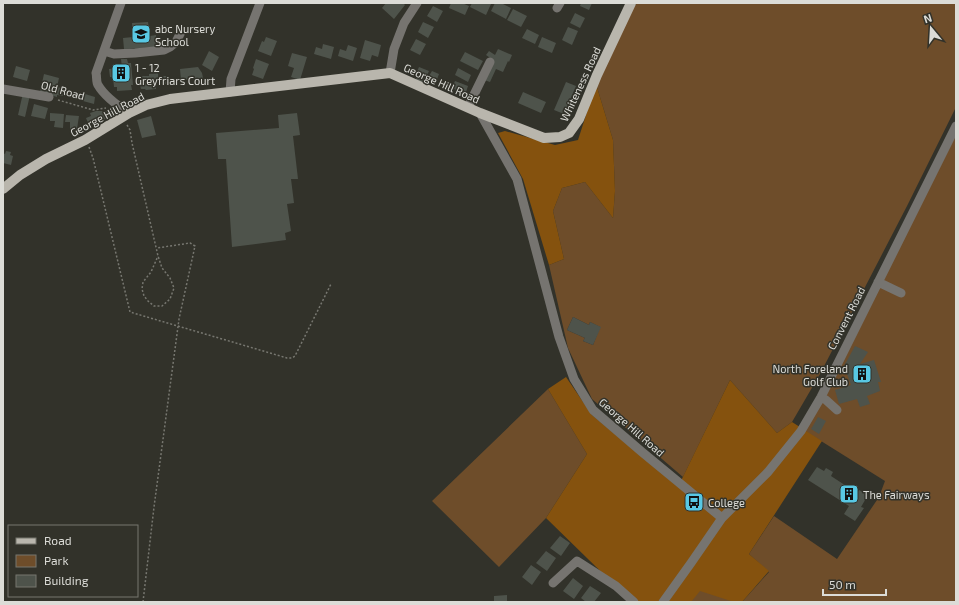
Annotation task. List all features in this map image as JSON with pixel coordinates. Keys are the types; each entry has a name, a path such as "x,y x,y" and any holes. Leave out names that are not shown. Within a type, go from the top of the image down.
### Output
{"main road":[{"name":"Whiteness Road","path":"480,113 544,138 560,137 569,133 579,120 597,75 631,3"},
{"name":"George Hill Road","path":"3,189 20,175 46,159 85,140 125,116 146,105 170,99 390,73 480,113"}],"street":[{"path":"121,3 96,73 97,84 118,106 125,116"},
{"path":"230,92 231,79 260,3"},
{"path":"390,73 394,49 404,23 418,3"},
{"path":"104,51 114,54 164,50 176,42 181,32"},
{"path":"468,107 490,62"},
{"name":"Old Road","path":"3,89 48,97"},
{"name":"George Hill Road","path":"480,113 517,179 559,337 574,379 593,410 722,518"},
{"name":"Convent Road","path":"663,602 722,518 768,472 801,431 820,397 956,126"},
{"path":"878,282 901,293"},
{"path":"820,397 826,400 837,410"},
{"path":"553,584 577,561 616,586 634,602"}],"path":[{"name":"Old Road","path":"48,97 93,110 118,106"},
{"path":"125,116 130,130 158,256 162,268 170,278 174,288 170,299 162,306 154,306 148,301 144,296 142,289 143,282 151,272 158,256"},
{"path":"85,140 93,158 130,312 287,358 292,358 295,356 331,284"},
{"path":"143,602 178,326 195,246 190,243 157,248"}],"green space":[{"name":"North Foreland Golf Club","path":"637,3 956,3 956,107 907,206 820,374 792,422 777,433 730,380 683,477 592,399 568,348 549,265 564,259 553,211 562,188 585,182 613,218 615,191 613,140 596,84 624,20","holes":["573,317 589,325 590,322 600,327 593,345 583,341 585,338 567,330"]},
{"name":"North Foreland Golf Club","path":"956,135 956,602 742,602 769,572 749,554 774,516 837,559 879,497 885,481 805,431"},
{"path":"548,389 587,454 546,518 499,567 432,501"},
{"path":"689,573 737,602 667,602"}],"shaded area":[{"path":"596,84 613,140 615,191 613,218 585,182 562,188 553,211 564,259 549,265 523,179 498,133 505,131 555,145 578,140"},
{"path":"566,377 592,415 678,487 730,380 777,433 792,422 822,441 749,554 769,571 742,602 734,602 700,591 691,602 632,602 546,518 587,454 548,389"}],"building":[{"path":"386,3 403,3 405,5 394,19 382,8"},
{"path":"451,3 462,3 469,6 465,15 449,8"},
{"path":"472,3 491,4 486,15 470,7"},
{"path":"495,3 501,3 511,8 506,19 491,11"},
{"path":"581,3 592,3 589,10 580,6"},
{"path":"433,6 443,11 437,22 427,16"},
{"path":"513,9 527,16 521,27 507,20"},
{"path":"575,13 585,18 580,28 570,23"},
{"path":"148,22 150,36 156,35 157,47 124,49 123,38 133,37 132,23"},
{"path":"423,22 434,27 428,38 418,32"},
{"path":"568,27 578,31 572,45 562,40"},
{"path":"527,29 539,35 535,44 522,38"},
{"path":"266,37 277,41 271,56 258,51 262,41 264,42"},
{"path":"542,37 556,43 552,53 538,47"},
{"path":"416,39 426,44 420,55 410,50"},
{"path":"365,40 381,45 378,57 372,55 370,61 360,58"},
{"path":"323,44 334,47 331,59 314,54 316,47 322,49"},
{"path":"348,45 357,48 353,61 338,56 340,49 346,51"},
{"path":"498,49 512,55 509,62 508,61 503,72 496,69 490,82 484,80 493,60 486,55 489,51 495,55"},
{"path":"209,51 219,57 212,71 202,65"},
{"path":"465,52 483,61 478,70 460,61"},
{"path":"292,53 307,57 300,80 291,77 294,68 288,66"},
{"name":"1 - 12 Greyfriars Court","path":"121,59 127,59 128,63 131,63 132,90 117,91 117,87 114,87 113,77 110,77 109,69 122,68"},
{"path":"256,59 269,64 263,79 252,75"},
{"path":"16,66 30,70 27,81 13,77"},
{"path":"198,67 203,78 181,80 180,69"},
{"path":"419,67 429,71 427,75 429,76 432,71 439,74 436,82 431,80 428,86 415,80"},
{"path":"458,68 471,75 468,82 455,75"},
{"path":"158,73 159,83 156,83 156,89 141,89 137,80 141,80 141,76 149,76 149,74"},
{"path":"44,74 59,78 57,87 65,89 63,96 57,95 57,97 40,92"},
{"path":"161,76 167,76 167,84 161,84"},
{"path":"455,81 468,86 465,95 455,92 456,90 452,88"},
{"path":"566,82 576,86 564,114 554,110"},
{"path":"523,92 546,102 541,113 518,103"},
{"path":"23,93 30,95 25,117 18,115"},
{"path":"85,94 95,97 94,104 83,101"},
{"path":"34,104 48,108 45,119 31,116"},
{"path":"96,111 113,111 114,113 113,116 94,124 93,121 88,123 86,118 91,116 90,113"},
{"path":"50,113 64,114 63,128 54,127 55,121 50,121"},
{"path":"297,113 300,135 293,136 298,179 291,179 294,203 287,204 291,231 285,233 286,240 232,247 226,159 218,159 216,133 279,128 278,115"},
{"path":"66,115 79,116 77,129 70,129 70,122 65,122"},
{"path":"151,116 156,135 142,138 137,120"},
{"path":"6,151 11,152 10,155 13,156 11,165 3,163 3,153 5,154"},
{"path":"573,317 589,325 590,322 601,327 593,345 583,341 585,338 567,330"},
{"name":"North Foreland Golf Club","path":"855,346 868,352 860,364 874,360 881,382 878,382 880,391 867,396 870,404 860,407 857,399 839,404 835,390 851,385 844,366"},
{"path":"818,417 826,421 819,434 811,429"},
{"name":"The Fairways","path":"817,467 824,471 826,468 833,472 831,476 857,493 859,490 868,495 861,507 864,508 855,521 844,514 849,506 808,480"},
{"path":"560,536 570,543 561,556 550,548"},
{"path":"546,551 556,558 547,571 536,563"},
{"path":"531,565 541,572 532,585 522,577"},
{"path":"573,578 583,586 574,599 563,591"},
{"path":"590,586 601,593 594,602 586,602 581,598"},
{"path":"507,595 507,602 494,602 494,596"}],"place":[{"name":"abc Nursery School","path":"141,34"},
{"name":"1 - 12 Greyfriars Court","path":"121,73"},
{"name":"North Foreland Golf Club","path":"862,374"},
{"name":"The Fairways","path":"849,494"},
{"name":"College","path":"694,502"}]}
